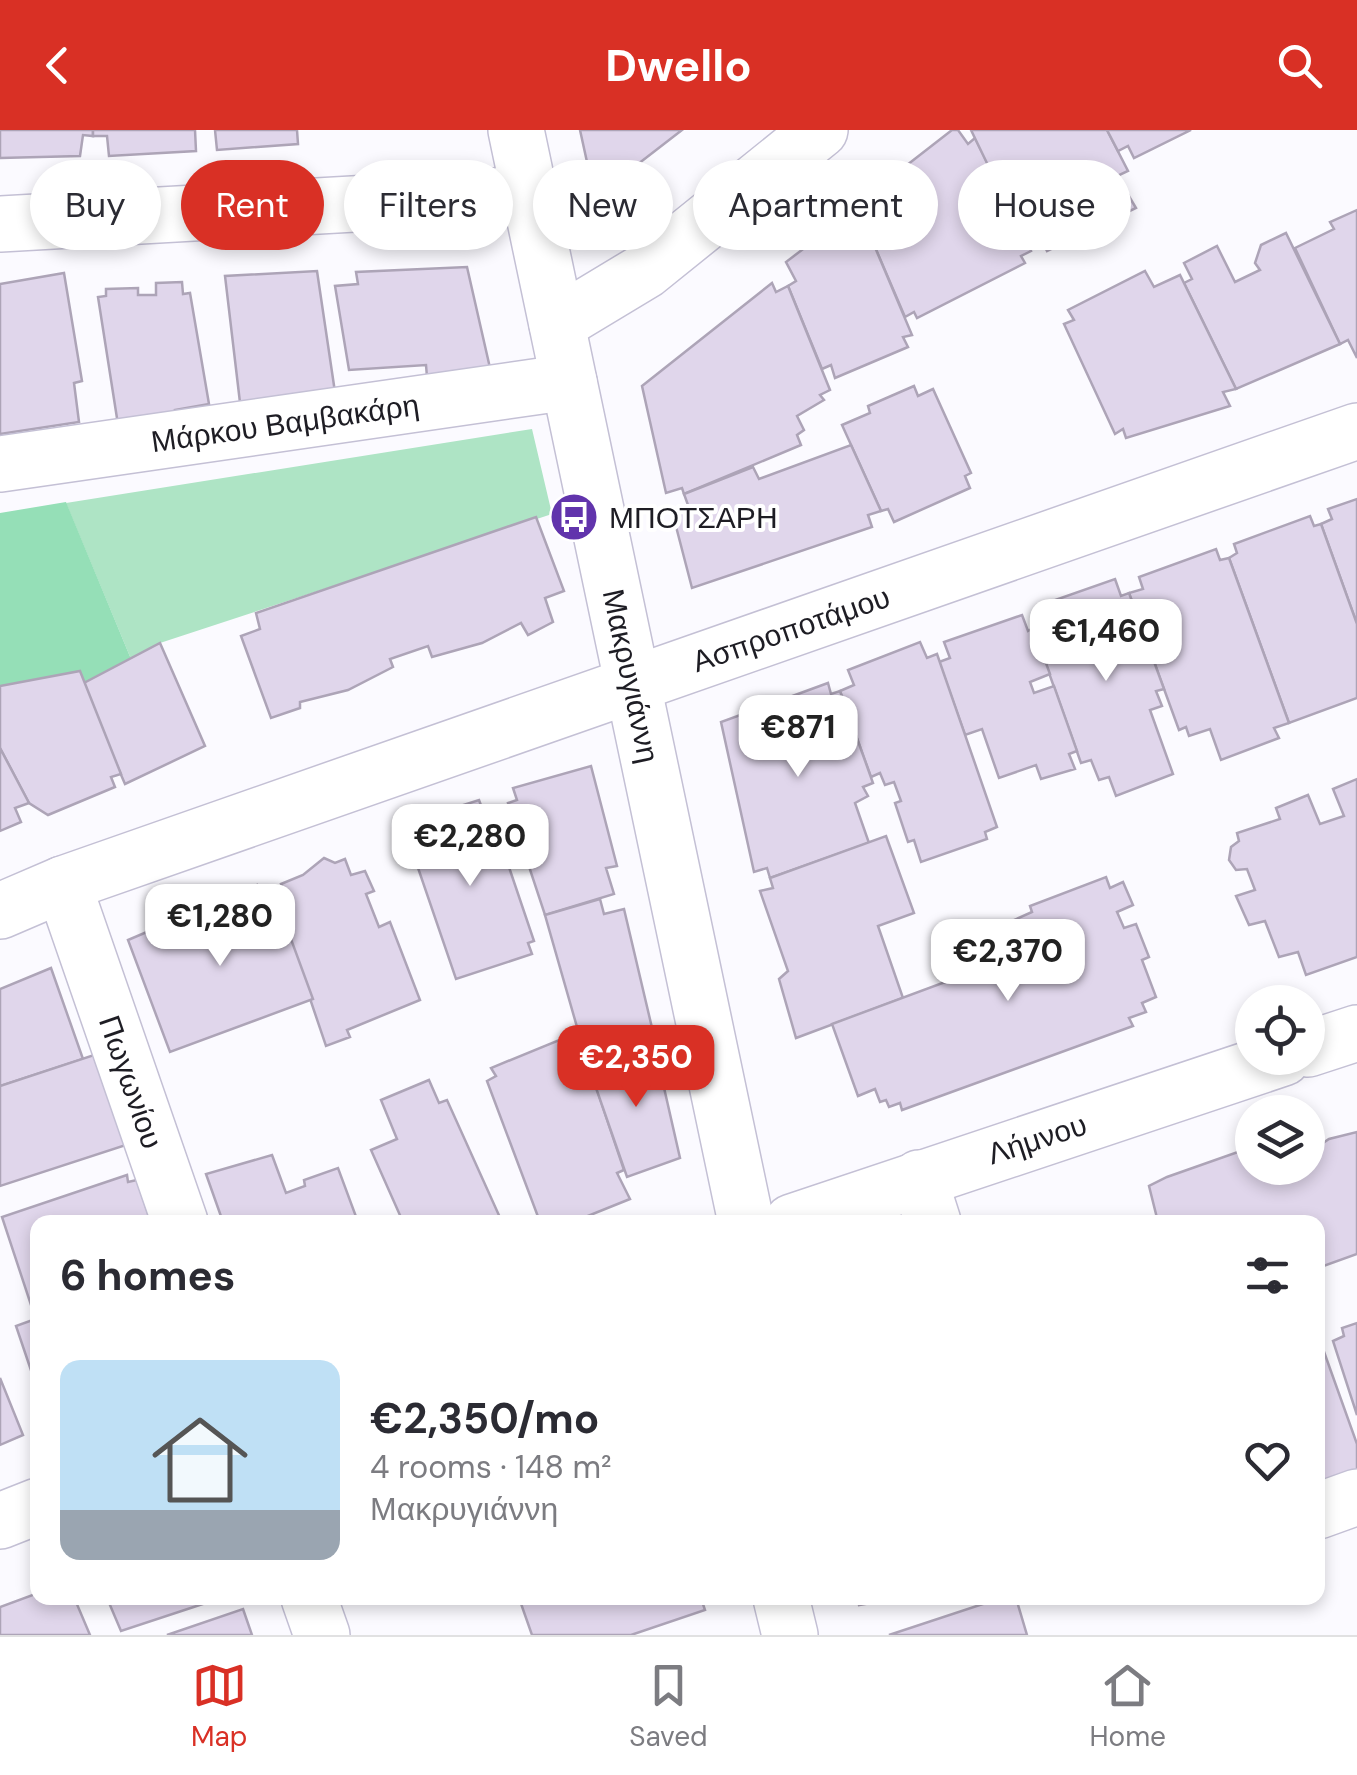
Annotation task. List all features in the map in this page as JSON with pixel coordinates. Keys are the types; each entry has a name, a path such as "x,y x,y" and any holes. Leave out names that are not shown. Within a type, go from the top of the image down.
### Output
{"street":[{"name":"Μακρυγιάννη","path":"516,130 745,1215"},
{"path":"556,324 645,271 820,130"},
{"path":"0,224 530,194"},
{"name":"Μάρκου Βαμβακάρη","path":"0,464 569,382"},
{"name":"Ασπροποτάμου","path":"0,911 63,884 1357,431"},
{"name":"Πωγωνίου","path":"63,884 178,1215"},
{"path":"1325,1043 1357,1033"},
{"name":"Λήμνου","path":"835,1215 926,1200 1239,1075"},
{"path":"1325,1508 1357,1497"},
{"path":"0,1521 30,1509"},
{"path":"311,1605 322,1635"},
{"path":"783,1605 790,1635"}],"green space":[{"path":"532,429 552,514 160,643 131,659 66,503"},
{"path":"66,502 131,659 82,684 80,671 0,686 0,513"}],"building":[{"path":"0,130 93,130 93,136 83,135 80,156 0,158"},
{"path":"93,130 195,130 196,151 109,156 107,136 93,136"},
{"path":"215,130 297,130 298,144 217,150"},
{"path":"580,130 682,130 643,160 587,160"},
{"path":"952,130 958,130 968,144 975,138 986,160 958,160 958,250 1031,251 1021,256 1025,263 917,318 914,312 905,317 876,250 938,250 938,160 913,160"},
{"path":"971,130 1107,130 1122,160 985,160"},
{"path":"1107,130 1191,130 1134,158 1128,146 1118,151"},
{"path":"1357,210 1357,358 1348,340 1340,344 1295,248 1334,229 1330,222"},
{"path":"1286,233 1340,344 1236,389 1184,283 1192,279 1184,263 1217,246 1235,282 1260,270 1255,263 1261,245"},
{"path":"802,250 876,250 912,335 903,337 908,347 835,378 831,365 822,369 788,286 796,281 786,262"},
{"path":"467,267 490,368 427,377 426,365 349,370 335,286 358,284 356,272"},
{"path":"317,271 336,399 241,411 225,276"},
{"path":"1145,271 1154,287 1180,275 1236,389 1223,392 1230,406 1126,438 1123,429 1115,434 1064,324 1074,320 1068,310"},
{"path":"64,273 82,381 74,383 79,422 0,434 0,284"},
{"path":"182,282 183,294 190,293 209,404 175,410 177,423 119,431 98,297 106,296 106,289 138,288 138,295 156,295 156,283"},
{"path":"772,283 776,292 788,286 830,390 820,395 824,400 797,416 804,430 797,435 801,445 684,494 682,488 666,493 642,386"},
{"path":"914,386 918,396 933,389 971,473 965,476 970,488 894,522 888,509 881,511 842,425 870,413 868,406"},
{"path":"851,445 881,511 868,515 872,527 692,588 672,511 688,505 684,494 753,467 759,479"},
{"path":"1357,499 1357,624 1321,524 1332,519 1328,509"},
{"path":"1310,516 1314,526 1321,524 1357,624 1357,698 1289,723 1229,558 1237,553 1234,544"},
{"path":"536,517 564,591 545,598 553,622 528,635 521,623 482,643 432,657 428,646 390,659 393,667 348,690 300,702 300,708 271,718 241,636 260,629 256,613"},
{"path":"1216,549 1220,560 1229,558 1289,723 1274,728 1279,738 1221,760 1210,729 1189,736 1186,727 1179,730 1129,593 1143,589 1139,577"},
{"path":"1115,579 1121,596 1129,593 1164,689 1156,691 1162,706 1150,710 1173,774 1116,796 1109,777 1099,780 1091,760 1081,763 1033,628 1044,624 1038,606"},
{"path":"1022,615 1028,631 1033,628 1050,674 1030,682 1034,693 1054,686 1077,751 1069,754 1075,769 1041,779 1036,765 999,778 982,729 965,735 939,662 950,658 944,642"},
{"path":"920,642 927,658 937,654 997,827 985,832 987,839 921,862 914,840 908,842 895,803 901,801 894,782 885,785 880,773 871,777 840,691 854,685 848,670"},
{"path":"160,643 205,746 125,784 82,684"},
{"path":"80,671 121,774 111,777 115,787 48,815 29,803 0,748 0,686"},
{"path":"828,683 831,694 840,691 873,783 863,787 868,796 855,803 869,843 770,878 767,868 754,872 721,722"},
{"path":"0,748 29,803 15,808 21,822 0,831"},
{"path":"591,766 617,866 606,868 614,894 545,915 508,803 517,800 513,788"},
{"path":"1357,779 1357,957 1306,975 1298,952 1279,957 1265,921 1249,925 1236,896 1255,890 1247,869 1236,870 1229,860 1231,847 1239,841 1237,833 1280,819 1276,808 1308,795 1320,824 1344,816 1333,789"},
{"path":"479,800 486,819 492,817 534,941 528,943 532,954 456,979 403,824"},
{"path":"886,836 914,913 878,926 903,998 796,1038 779,979 788,971 760,891 773,888 770,878"},
{"path":"324,858 335,863 345,859 351,875 365,871 374,891 366,894 379,927 390,922 420,1000 347,1030 350,1037 326,1046 277,901 286,895 281,884 303,875"},
{"path":"1106,877 1110,888 1123,882 1133,905 1117,912 1124,928 1136,924 1149,957 1142,960 1156,997 1142,1003 1146,1012 1129,1018 1133,1026 902,1110 900,1103 889,1107 886,1100 880,1102 875,1089 858,1096 832,1024 948,981 954,971 968,965 986,966 1025,952 1012,921 1032,912 1030,906"},
{"path":"257,885 267,907 277,901 313,999 170,1052 128,940"},
{"path":"600,899 604,914 624,909 653,1032 631,1038 633,1050 587,1062 545,915"},
{"path":"51,968 83,1059 0,1086 0,989"},
{"path":"569,1036 575,1047 582,1045 624,1170 617,1173 630,1199 590,1215 537,1215 487,1081 496,1076 491,1068"},
{"path":"633,1050 635,1061 657,1057 680,1158 627,1177 587,1062"},
{"path":"97,1054 126,1145 0,1186 0,1086"},
{"path":"429,1080 439,1103 447,1100 499,1215 400,1215 371,1150 397,1139 381,1100"},
{"path":"1357,1132 1357,1254 1325,1265 1325,1215 1156,1215 1149,1186 1235,1153 1235,1185 1325,1185 1325,1142"},
{"path":"272,1155 286,1193 305,1186 304,1180 338,1168 355,1215 221,1215 206,1174"},
{"path":"127,1175 128,1182 137,1180 149,1215 30,1215 30,1302 2,1217"},
{"path":"30,1321 30,1367 16,1326"},
{"path":"1357,1323 1357,1415 1333,1341 1344,1336 1342,1328"},
{"path":"1325,1355 1357,1444 1357,1474 1325,1485"},
{"path":"0,1378 23,1435 0,1445"},
{"path":"30,1596 30,1605 77,1605 90,1635 0,1635 0,1607"},
{"path":"110,1605 200,1605 121,1631"},
{"path":"521,1605 703,1605 705,1610 631,1635 532,1635"},
{"path":"980,1605 1018,1605 1027,1635 889,1635"},
{"path":"243,1609 252,1635 167,1635"}],"place":[{"name":"ΜΠΟΤΣΑΡΗ","path":"574,517"}]}
